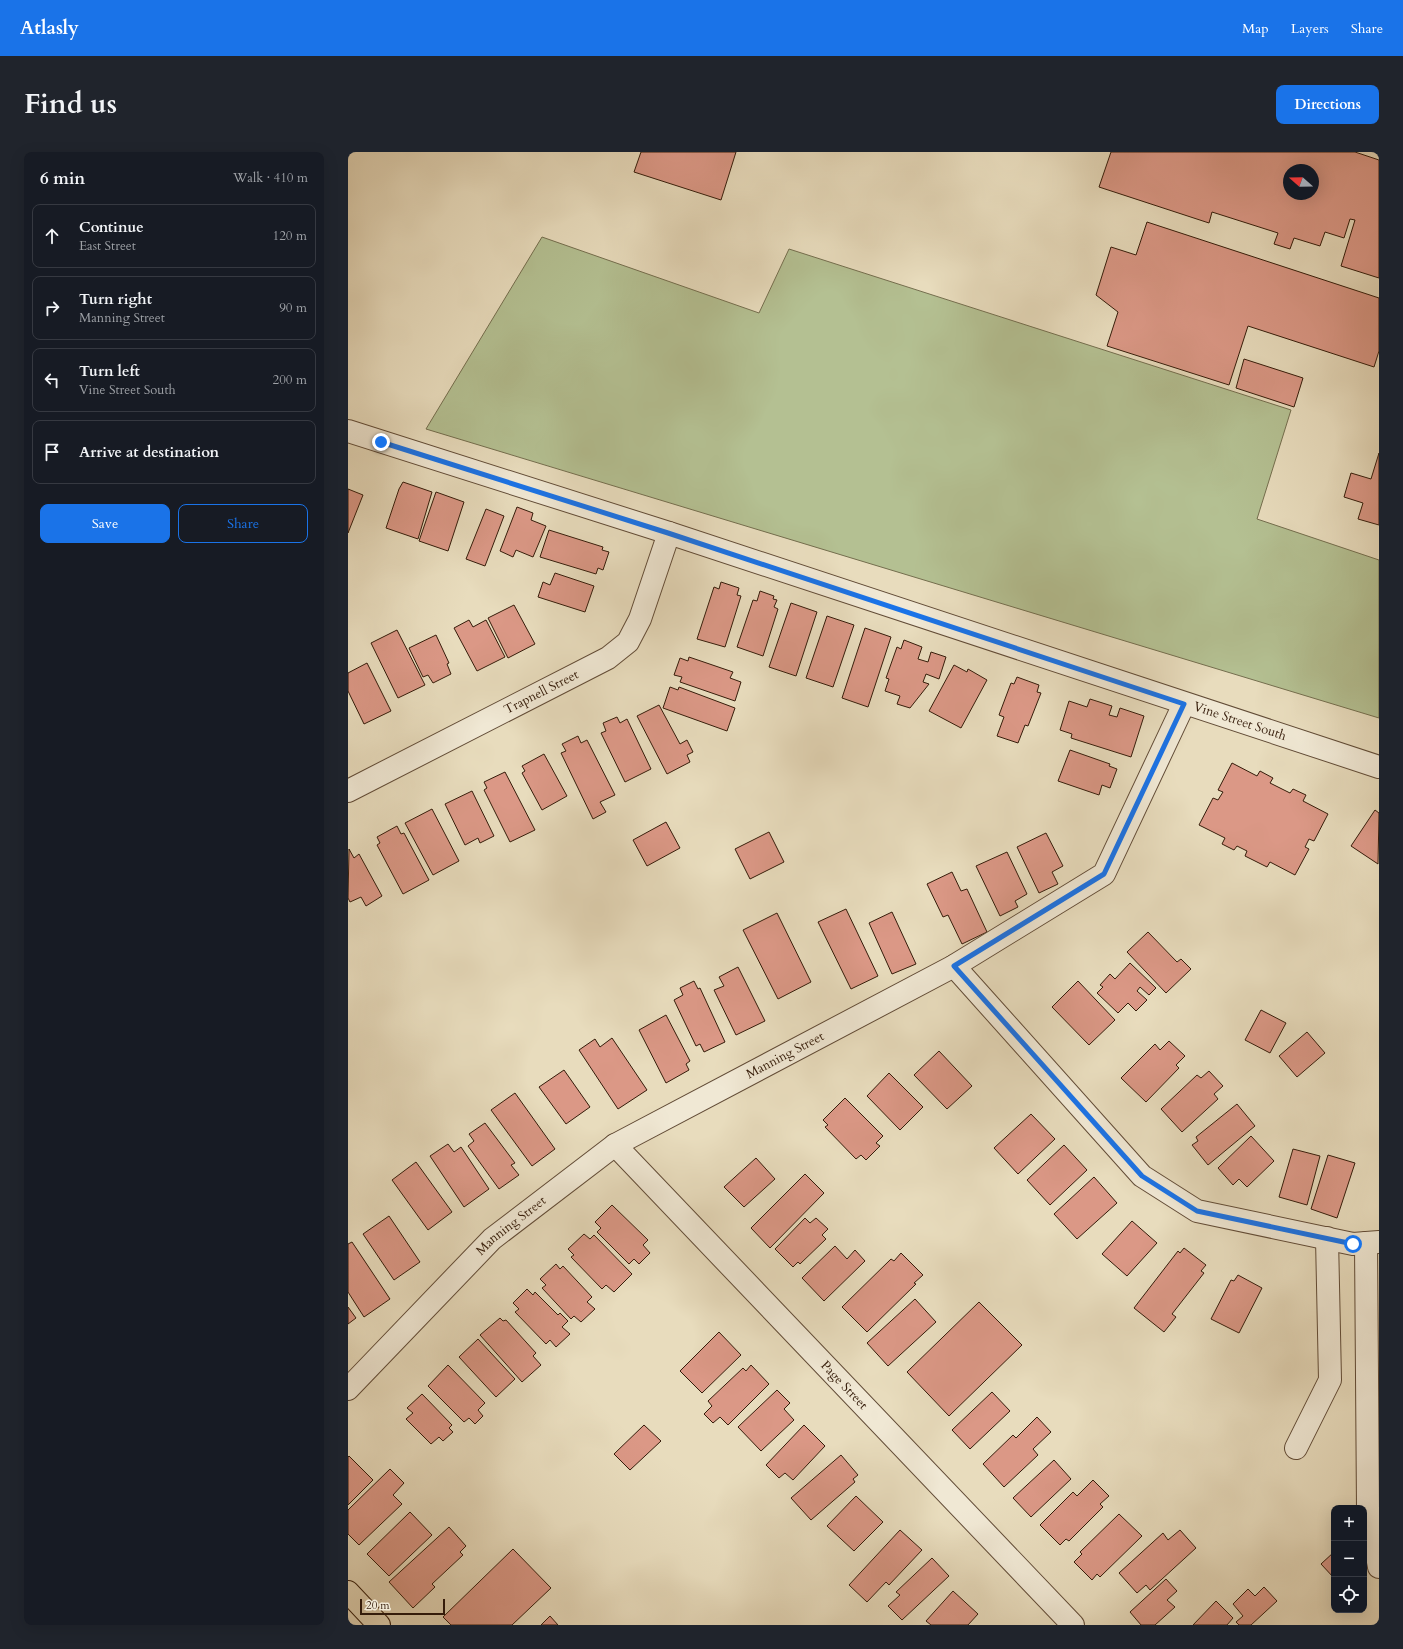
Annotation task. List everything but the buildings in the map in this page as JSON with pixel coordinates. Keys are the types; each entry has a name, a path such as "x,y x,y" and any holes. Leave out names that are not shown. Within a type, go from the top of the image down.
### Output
{"main road":[{"path":"348,1592 379,1625"}],"street":[{"name":"Vine Street South","path":"348,431 668,533 1379,767"},
{"name":"Trapnell Street","path":"348,791 608,658 628,642 640,619 668,533"},
{"name":"Manning Street","path":"348,1389 492,1239 615,1145 954,966 1104,874 1184,704"},
{"path":"954,966 1142,1176 1197,1211 1353,1244 1373,1242 1368,1509 1379,1566"},
{"name":"Page Street","path":"615,1145 1072,1625"},
{"path":"1296,1448 1330,1380 1327,1238"}],"green space":[{"path":"542,237 759,313 789,249 1291,410 1257,519 1379,560 1379,718 426,429"}],"route":[{"path":"381,442 668,533 1184,704 1104,874 954,966 1142,1176 1197,1211 1353,1244"}]}
